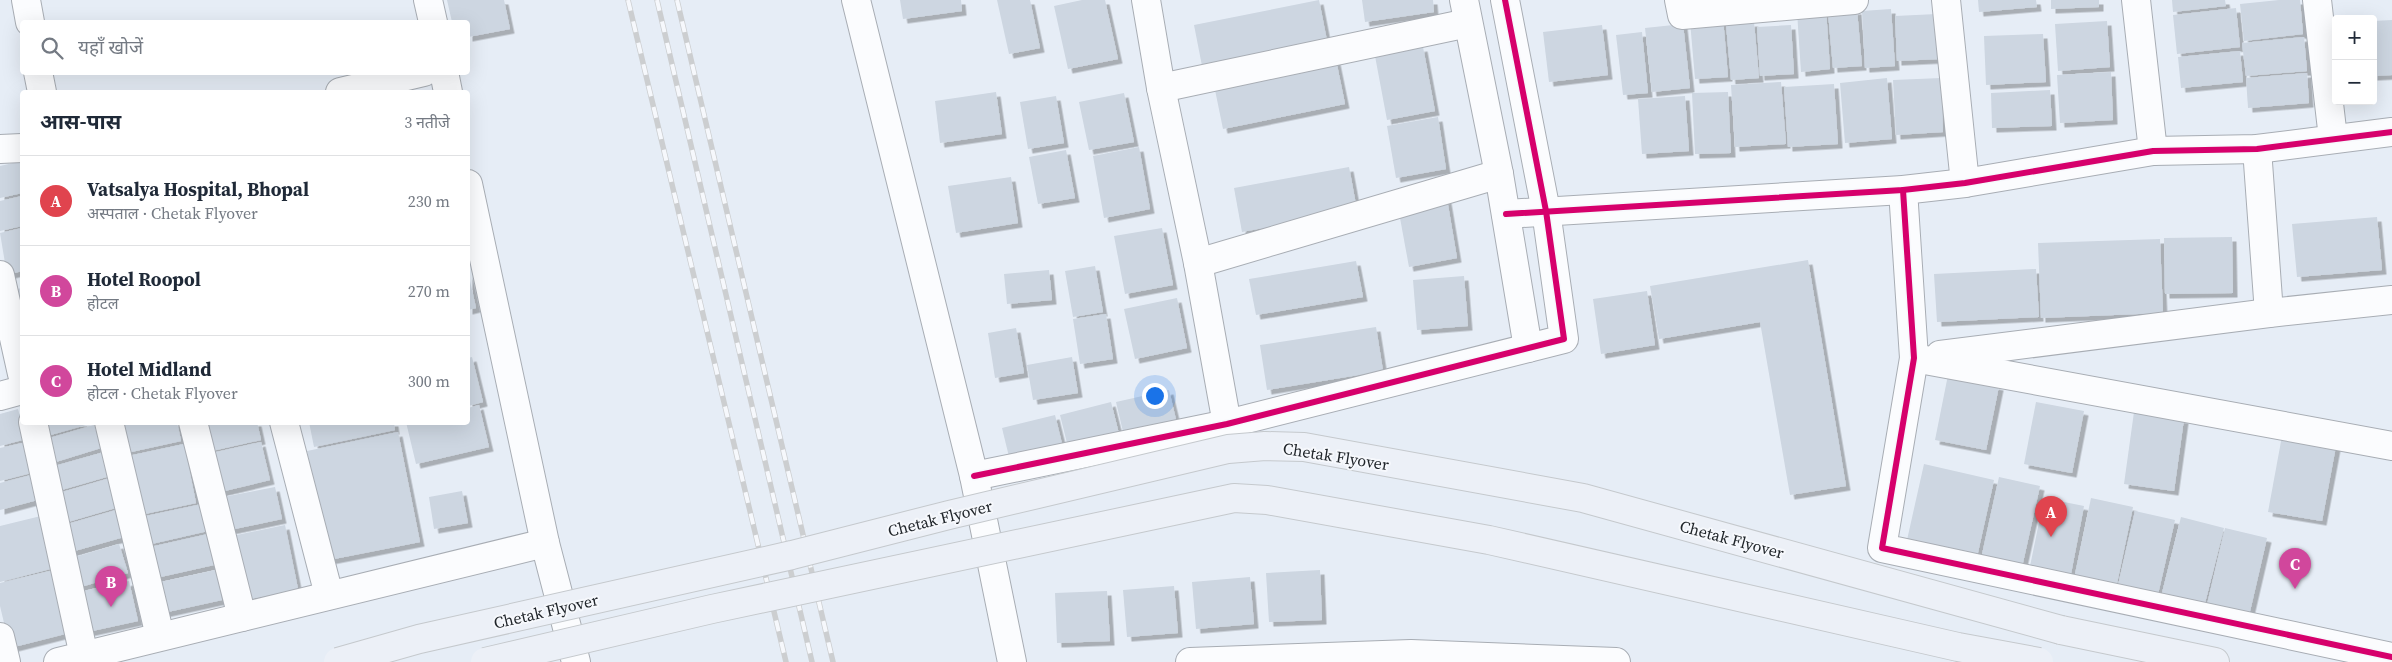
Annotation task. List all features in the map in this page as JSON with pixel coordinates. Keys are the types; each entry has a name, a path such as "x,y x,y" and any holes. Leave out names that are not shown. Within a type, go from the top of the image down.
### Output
{"main road":[{"name":"Chetak Flyover","path":"338,662 419,639 792,555 959,512 1228,449 1265,446 1304,447 1583,498 2061,630 2215,662"},
{"path":"485,662 721,607 1234,498 1267,500 1489,540 1958,647 2038,662"}],"street":[{"path":"26,0 30,20"},
{"path":"428,0 433,20"},
{"path":"856,0 974,476 1012,662"},
{"path":"1146,0 1161,88 1198,263 1227,424"},
{"path":"974,476 1227,424 1564,338 1546,211 1506,0"},
{"path":"1679,0 1682,15 1854,0"},
{"path":"1946,0 1965,182"},
{"path":"2136,0 2153,151"},
{"path":"2318,0 2333,138"},
{"path":"1161,88 1466,11 1506,214 1528,348"},
{"path":"39,75 42,90"},
{"path":"348,90 411,75"},
{"path":"445,75 448,90"},
{"path":"1506,214 1903,190 1965,182 2153,151 2257,149 2392,132"},
{"path":"0,149 20,148"},
{"path":"2257,149 2269,313"},
{"path":"1198,263 1498,174"},
{"path":"1903,190 1914,358 1882,548 2392,657"},
{"path":"470,193 545,543 576,662"},
{"path":"0,275 20,365"},
{"path":"1914,358 2269,313 2392,300"},
{"path":"1914,358 2392,446"},
{"path":"0,396 20,391"},
{"path":"34,425 84,656"},
{"path":"110,425 160,636"},
{"path":"194,425 242,617"},
{"path":"285,425 328,595"},
{"path":"58,662 545,543"},
{"path":"0,637 6,662"},
{"path":"1190,662 1411,654 1605,662"}],"building":[{"path":"447,0 504,0 510,29 470,37 470,20 452,20"},
{"path":"900,0 961,0 962,11 903,19"},
{"path":"997,0 1030,0 1040,48 1009,54"},
{"path":"1082,0 1105,0 1118,59 1068,69 1054,6"},
{"path":"1319,0 1328,46 1203,71 1194,25"},
{"path":"1362,0 1433,0 1434,12 1365,22"},
{"path":"1978,0 2036,0 2037,7 1979,12"},
{"path":"2051,0 2099,0 2099,7 2051,9"},
{"path":"2172,0 2225,0 2226,6 2173,12"},
{"path":"2300,0 2303,34 2244,41 2240,4"},
{"path":"2236,8 2240,47 2177,54 2173,15"},
{"path":"1826,9 1830,69 1801,72 1797,12"},
{"path":"1891,9 1895,66 1865,68 1862,11"},
{"path":"1857,10 1862,66 1833,68 1828,12"},
{"path":"1937,14 1940,59 1897,61 1895,16"},
{"path":"1723,18 1728,77 1695,79 1690,21"},
{"path":"2392,20 2392,75 2377,76 2377,21"},
{"path":"2107,21 2110,67 2058,71 2055,24"},
{"path":"1754,22 1759,78 1731,80 1726,24"},
{"path":"1683,24 1690,88 1652,92 1645,28"},
{"path":"1602,25 1608,75 1549,82 1543,32"},
{"path":"1791,25 1794,74 1760,76 1757,27"},
{"path":"1642,32 1648,93 1623,95 1616,35"},
{"path":"2043,34 2046,82 1986,85 1984,36"},
{"path":"2304,37 2307,71 2246,76 2242,43"},
{"path":"1423,47 1435,111 1387,120 1375,56"},
{"path":"2240,51 2243,82 2181,88 2178,57"},
{"path":"1336,60 1345,104 1223,129 1214,85"},
{"path":"2111,72 2113,120 2060,123 2057,75"},
{"path":"2307,73 2309,103 2248,108 2246,78"},
{"path":"1887,78 1892,139 1845,143 1840,83"},
{"path":"1941,78 1943,132 1896,135 1893,80"},
{"path":"1781,82 1786,144 1735,147 1731,85"},
{"path":"1834,84 1838,144 1788,147 1784,87"},
{"path":"2050,90 2052,126 1992,128 1991,93"},
{"path":"996,92 1002,134 940,143 935,101"},
{"path":"1728,92 1731,153 1695,154 1692,93"},
{"path":"1124,93 1134,142 1089,150 1079,102"},
{"path":"1056,96 1064,143 1028,149 1020,102"},
{"path":"1685,96 1689,151 1642,154 1638,99"},
{"path":"1438,117 1446,169 1396,178 1387,126"},
{"path":"1139,147 1150,209 1104,218 1093,156"},
{"path":"1066,150 1075,198 1038,204 1029,157"},
{"path":"20,161 20,193 0,198 0,166"},
{"path":"1349,167 1357,210 1242,232 1234,188"},
{"path":"1011,177 1018,223 956,233 948,186"},
{"path":"20,196 20,226 0,231 0,201"},
{"path":"1447,199 1457,258 1409,267 1398,207"},
{"path":"2377,217 2382,270 2297,277 2292,224"},
{"path":"20,228 20,272 7,275 0,233"},
{"path":"1162,228 1173,285 1125,294 1114,236"},
{"path":"2232,237 2233,293 2165,294 2164,238"},
{"path":"2160,239 2163,313 2041,318 2038,243"},
{"path":"1808,260 1846,486 1790,495 1760,322 1659,339 1650,286"},
{"path":"1356,261 1363,297 1256,315 1249,279"},
{"path":"1095,266 1103,312 1073,317 1065,271"},
{"path":"2036,269 2039,317 1937,322 1934,274"},
{"path":"1049,270 1052,300 1007,304 1004,274"},
{"path":"1464,276 1468,326 1417,330 1413,280"},
{"path":"470,281 476,308 470,310"},
{"path":"20,288 20,312 12,290"},
{"path":"1647,291 1655,345 1601,354 1593,299"},
{"path":"1177,298 1187,348 1135,359 1124,309"},
{"path":"1106,314 1113,359 1080,364 1073,319"},
{"path":"1376,327 1383,371 1267,390 1260,345"},
{"path":"1016,328 1024,373 995,378 988,333"},
{"path":"472,357 483,402 470,405 470,358"},
{"path":"1072,357 1078,393 1033,400 1027,365"},
{"path":"1948,375 1999,386 1986,450 1935,440"},
{"path":"1169,390 1177,424 1124,436 1116,402"},
{"path":"1111,402 1120,438 1069,451 1060,415"},
{"path":"2036,402 2084,411 2072,473 2024,464"},
{"path":"479,405 489,447 416,464 407,425 470,425 470,407"},
{"path":"18,409 20,425 22,425 26,439 0,446 0,414"},
{"path":"2134,412 2184,419 2174,491 2124,484"},
{"path":"1055,415 1064,452 1011,465 1002,428"},
{"path":"37,425 86,425 40,438"},
{"path":"94,425 101,448 46,465 39,441"},
{"path":"116,425 178,425 181,441 122,454"},
{"path":"197,425 258,425 261,440 203,453"},
{"path":"310,425 394,425 395,430 314,447"},
{"path":"398,432 420,542 329,560 307,451"},
{"path":"2282,436 2336,446 2322,521 2268,512"},
{"path":"31,441 39,471 0,481 0,448"},
{"path":"261,442 270,480 212,494 203,455"},
{"path":"184,444 196,503 140,515 128,456"},
{"path":"104,452 110,476 58,491 51,467"},
{"path":"1924,464 1994,480 1977,557 1907,540"},
{"path":"39,473 45,498 0,510 0,483"},
{"path":"1999,477 2040,486 2022,567 1981,559"},
{"path":"110,478 119,507 61,524 52,495"},
{"path":"275,487 282,519 225,531 218,498"},
{"path":"462,491 468,523 434,529 429,497"},
{"path":"2044,498 2084,506 2070,579 2029,571"},
{"path":"2091,498 2133,507 2116,588 2074,579"},
{"path":"202,504 208,531 147,545 141,517"},
{"path":"116,510 124,537 71,552 64,525"},
{"path":"2135,511 2175,520 2156,603 2116,594"},
{"path":"45,515 58,567 0,582 0,526"},
{"path":"2181,517 2224,528 2204,607 2161,597"},
{"path":"285,525 298,589 241,601 227,537"},
{"path":"2225,528 2267,538 2248,620 2206,609"},
{"path":"208,534 214,565 156,578 150,547"},
{"path":"119,544 128,573 74,589 65,560"},
{"path":"58,569 73,632 10,648 0,606 0,583"},
{"path":"216,570 222,600 163,613 156,583"},
{"path":"1320,570 1322,620 1269,622 1266,573"},
{"path":"1250,577 1254,624 1196,629 1192,582"},
{"path":"129,581 138,621 83,633 74,593"},
{"path":"1174,586 1178,633 1127,637 1123,590"},
{"path":"1107,591 1110,641 1057,643 1055,593"}],"railway":[{"path":"628,0 786,662"},
{"path":"657,0 812,662"},
{"path":"677,0 833,662"}],"cycle path":[{"path":"974,476 1227,424 1564,339 1546,211 1505,0"},
{"path":"1506,214 1903,190 1965,183 2153,151 2257,149 2392,132"},
{"path":"1903,190 1914,358 1882,548 2392,657"}],"place":[{"name":"Vatsalya Hospital, Bhopal","path":"2051,537"},
{"name":"Hotel Midland","path":"2295,589"},
{"name":"Hotel Roopol","path":"111,607"}]}
